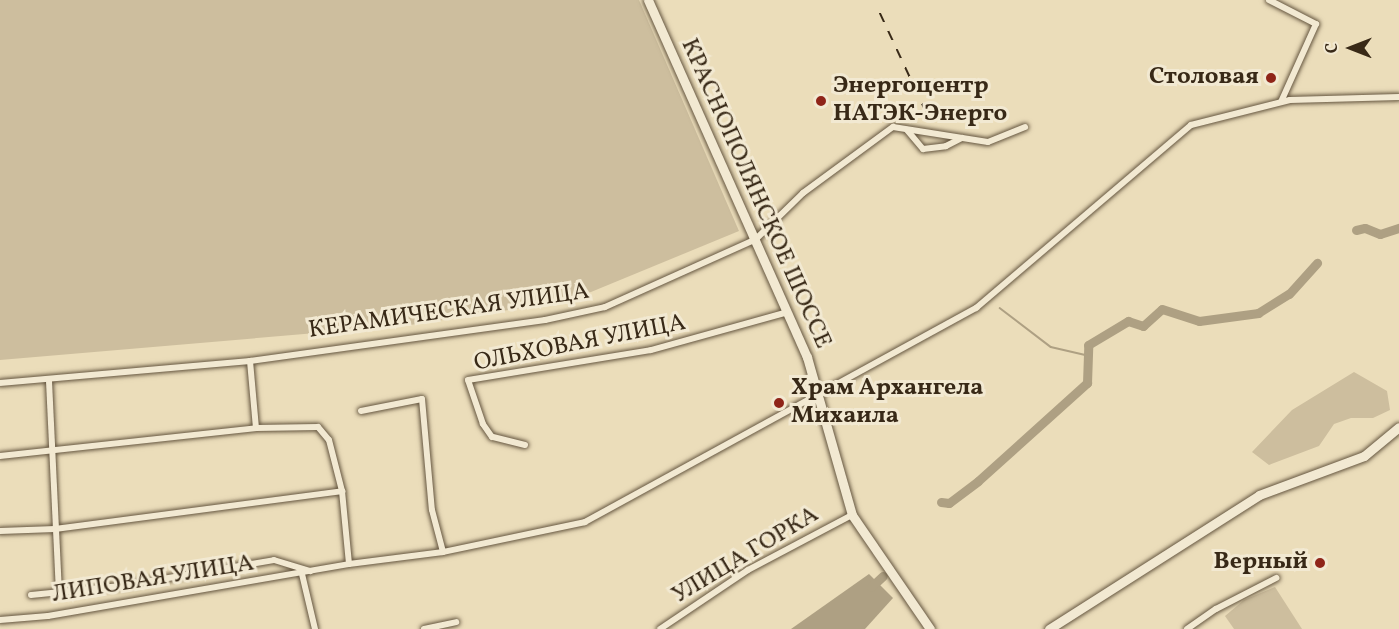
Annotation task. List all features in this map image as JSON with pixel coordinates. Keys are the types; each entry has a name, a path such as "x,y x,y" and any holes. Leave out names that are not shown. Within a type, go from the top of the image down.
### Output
{"main road":[{"name":"КРАСНОПОЛЯНСКОЕ ШОССЕ","path":"648,0 788,312 819,393 852,515 930,629"},
{"path":"1049,629 1259,495 1364,456 1399,427"}],"street":[{"path":"1269,0 1316,24 1281,102"},
{"name":"ЛИПОВАЯ УЛИЦА","path":"0,620 302,574 350,564 443,552 585,522 976,308 1184,129 1281,102 1399,97"},
{"name":"КЕРАМИЧЕСКАЯ УЛИЦА","path":"0,383 49,381 250,361 546,320 605,307 756,239 802,193 889,129 997,141 1025,127"},
{"path":"907,130 923,149 946,146 962,138"},
{"name":"ОЛЬХОВАЯ УЛИЦА","path":"525,445 492,437 483,424 468,380 651,350 788,312"},
{"path":"250,361 256,428"},
{"path":"49,381 50,454 60,592"},
{"path":"361,411 422,399 432,510 443,552"},
{"path":"0,456 50,454 256,428 312,426 324,430 329,440 342,491 350,564"},
{"path":"0,531 55,529 342,491"},
{"name":"УЛИЦА ГОРКА","path":"660,629 748,570 852,515"},
{"path":"31,595 121,586 274,560 311,571"},
{"path":"302,574 315,629"},
{"path":"1187,629 1216,609 1276,578"},
{"path":"424,629 456,622"}],"shaded area":[{"path":"0,0 639,0 739,231 591,292 529,307 410,325 0,360"},
{"path":"1354,372 1387,391 1390,410 1373,418 1351,418 1334,424 1319,446 1269,465 1252,452 1292,410"},
{"path":"869,574 893,598 865,629 791,629"},
{"path":"1275,587 1302,629 1234,629 1225,616 1244,600"}],"waterway":[{"path":"1356,230 1365,228 1380,234 1399,228"},
{"path":"941,502 949,503 978,481 1087,383 1088,345 1128,321 1143,326 1162,309 1199,321 1258,313 1289,294 1317,263"},
{"path":"1000,308 1051,347 1086,355"},
{"path":"871,587 883,576"}],"railway":[{"path":"880,13 929,118"}],"place":[{"name":"Столовая","path":"1271,78"},
{"name":"Энергоцентр НАТЭК-Энерго","path":"821,101"},
{"name":"Храм Архангела Михаила","path":"779,403"},
{"name":"Верный","path":"1320,563"}]}
